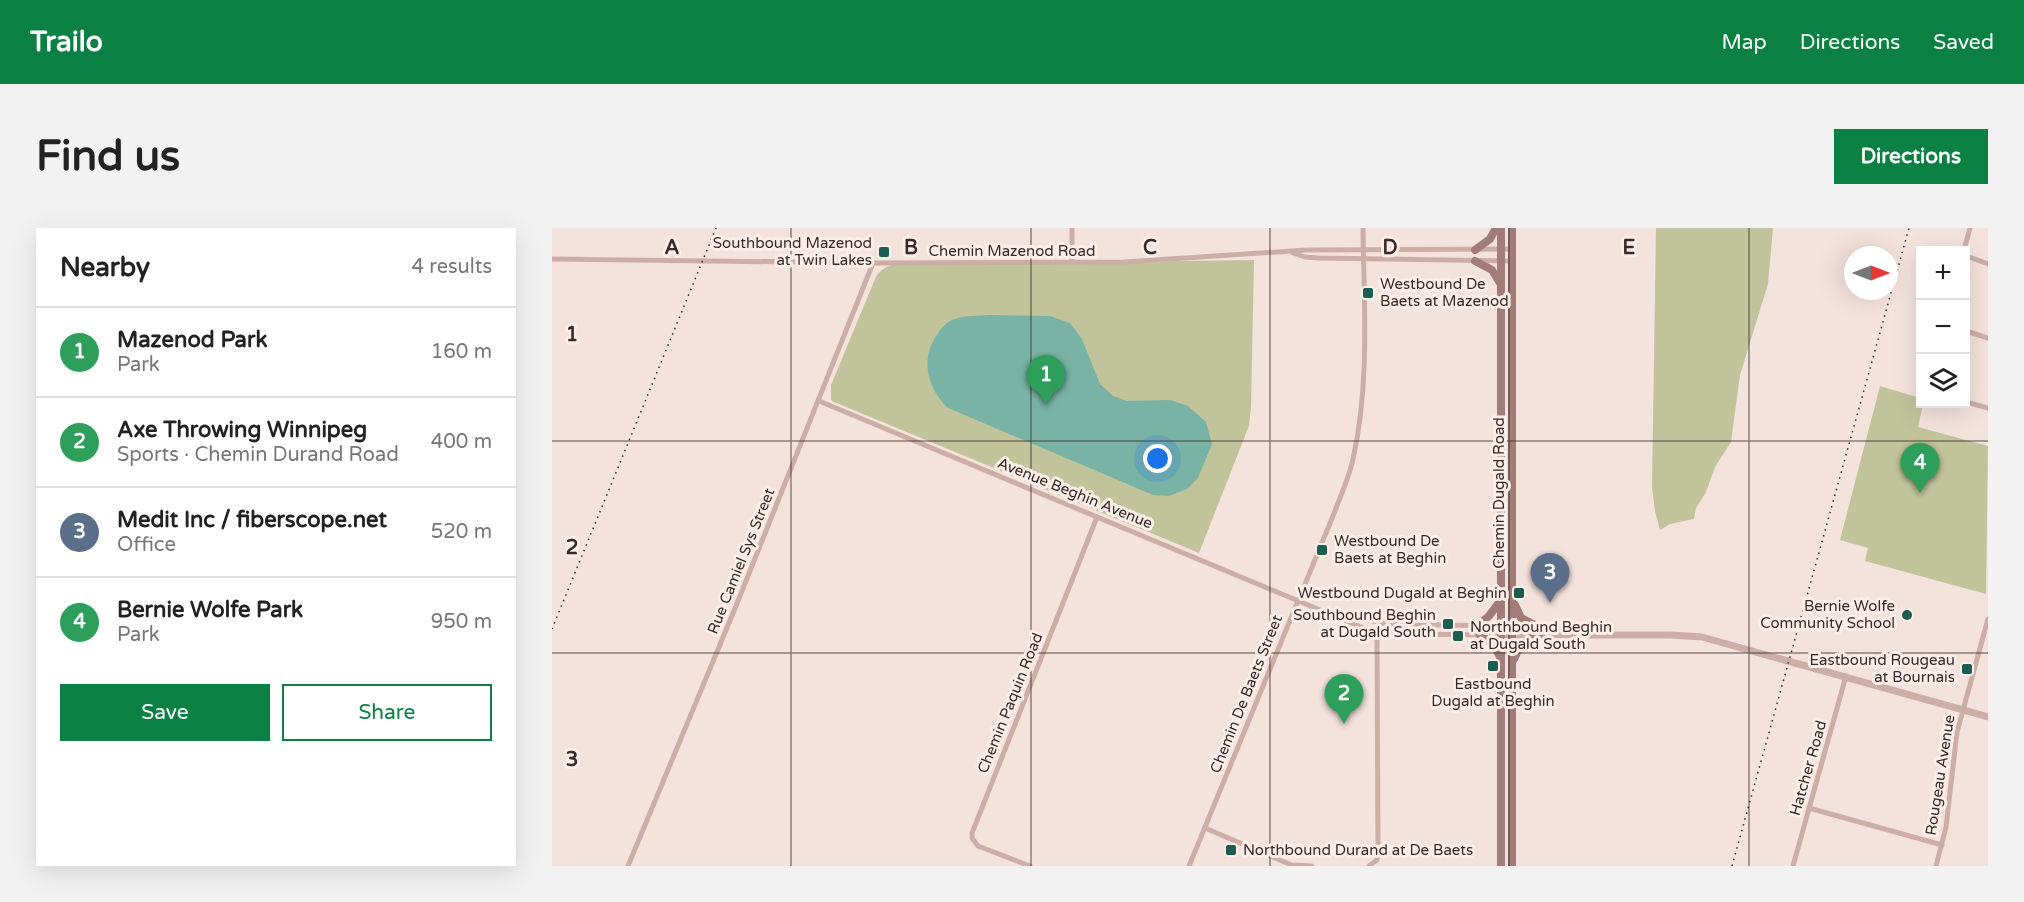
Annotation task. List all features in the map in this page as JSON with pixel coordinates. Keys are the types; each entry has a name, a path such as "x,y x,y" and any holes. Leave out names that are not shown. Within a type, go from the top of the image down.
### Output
{"main road":[{"name":"Chemin Dugald Road","path":"1498,228 1501,261 1501,866"},
{"path":"1475,250 1490,239 1498,228"},
{"name":"Chemin Dugald Road","path":"1512,228 1512,866"},
{"path":"1476,261 1492,270 1501,285"},
{"path":"1512,666 1521,644 1539,631 1521,618 1513,598"},
{"path":"1477,626 1489,616 1501,600"},
{"path":"1480,635 1494,645 1501,660"}],"street":[{"path":"1072,228 1072,262"},
{"name":"Chemin De Baets Street","path":"1189,866 1330,524 1353,462 1363,403 1364,382 1364,228"},
{"path":"1965,246 1970,228"},
{"name":"Chemin Mazenod Road","path":"552,259 873,263 1124,262 1291,253 1307,250 1512,249"},
{"name":"Chemin Mazenod Road","path":"1291,253 1305,257 1512,261"},
{"path":"1970,258 1988,264"},
{"name":"Rue Camiel Sys Street","path":"628,866 819,401 873,263"},
{"path":"1970,333 1988,338"},
{"name":"Avenue Beghin Avenue","path":"819,401 1298,599 1346,621 1378,632 1480,635 1501,630"},
{"path":"1970,403 1988,408"},
{"name":"Chemin Paquin Road","path":"1030,866 978,846 974,843 972,833 1097,517"},
{"name":"Avenue Beghin Avenue","path":"1320,609 1379,623 1477,626 1585,636 1622,634 1689,636 1728,643 1988,717"},
{"name":"Rougeau Avenue","path":"1936,866 1946,827 1957,732 1988,619"},
{"path":"1369,866 1377,860 1378,852 1379,623"},
{"name":"Hatcher Road","path":"1793,866 1846,676"},
{"path":"1809,807 1942,845"},
{"path":"1205,828 1292,865 1312,866"}],"green space":[{"path":"1656,228 1773,228 1768,284 1740,375 1731,442 1715,467 1706,492 1696,508 1694,519 1670,524 1660,530 1652,487"},
{"path":"1254,260 1249,426 1199,553 831,400 831,385 875,279 882,270 892,265"},
{"path":"1880,386 1916,397 1916,408 1922,408 1918,427 1988,446 1986,594 1865,561 1868,548 1840,540"}],"water":[{"path":"966,316 1050,316 1070,323 1082,339 1100,384 1113,396 1127,401 1170,400 1188,406 1206,422 1212,444 1198,478 1187,489 1169,496 1153,495 948,408 935,392 928,374 928,355 931,345 939,331 949,321"}],"railway":[{"path":"552,629 716,228"},
{"path":"1732,866 1909,228"}],"place":[{"name":"Southbound Mazenod at Twin Lakes","path":"884,252"},
{"name":"Westbound De Baets at Mazenod","path":"1368,293"},
{"name":"Mazenod Park","path":"1046,405"},
{"name":"Bernie Wolfe Park","path":"1920,493"},
{"name":"Westbound De Baets at Beghin","path":"1322,550"},
{"name":"Westbound Dugald at Beghin","path":"1519,593"},
{"name":"Medit Inc / fiberscope.net","path":"1550,603"},
{"name":"Bernie Wolfe Community School","path":"1907,615"},
{"name":"Southbound Beghin at Dugald South","path":"1448,624"},
{"name":"Northbound Beghin at Dugald South","path":"1458,636"},
{"name":"Eastbound Dugald at Beghin","path":"1493,666"},
{"name":"Eastbound Rougeau at Bournais","path":"1967,669"},
{"name":"Axe Throwing Winnipeg","path":"1344,724"},
{"name":"Northbound Durand at De Baets","path":"1231,850"}]}
